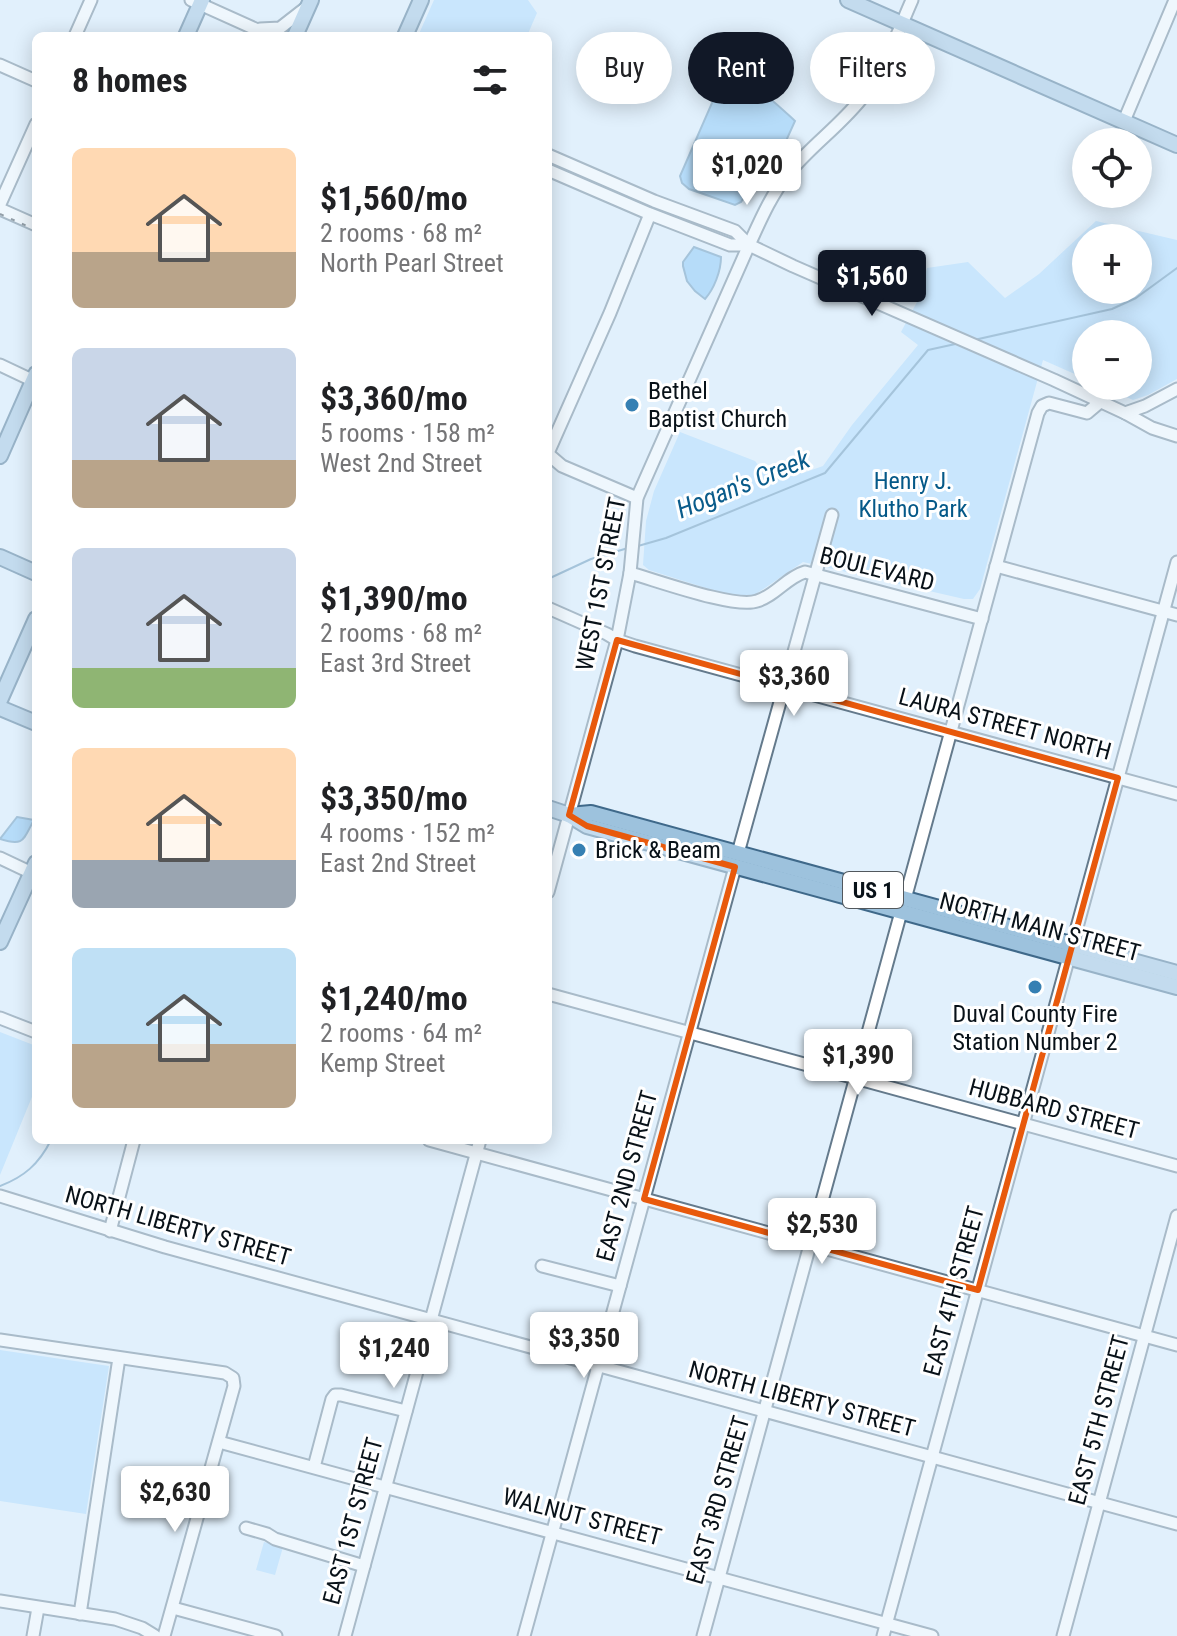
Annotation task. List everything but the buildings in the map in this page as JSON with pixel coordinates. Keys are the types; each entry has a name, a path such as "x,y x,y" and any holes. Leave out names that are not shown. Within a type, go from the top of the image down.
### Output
{"main road":[{"path":"407,32 421,0"},
{"path":"848,0 1177,145"},
{"path":"187,32 198,1"},
{"path":"297,32 309,3"},
{"path":"0,456 32,386"},
{"path":"0,557 32,571"},
{"path":"0,700 32,628"},
{"path":"0,708 32,721"},
{"name":"NORTH MAIN STREET","path":"552,809 569,815 591,813 736,860 1070,951 1177,987"},
{"path":"0,942 32,874"},
{"name":"NORTH MAIN STREET","path":"1070,951 1177,973"}],"street":[{"path":"77,32 91,0"},
{"name":"WEST 1ST STREET","path":"569,815 617,640 630,573 637,498 769,203 788,173 872,84 912,0"},
{"path":"1124,121 1175,0"},
{"path":"198,1 262,32"},
{"path":"256,29 280,28 309,3"},
{"path":"0,65 32,79"},
{"path":"32,133 0,207 32,223"},
{"path":"552,157 654,201 735,231 749,245 996,354 1152,428 1177,436"},
{"path":"552,172 730,245 749,245"},
{"path":"552,445 650,214"},
{"path":"0,365 32,378"},
{"path":"1125,413 1177,389"},
{"name":"EAST 3RD STREET","path":"703,1636 1038,413 1042,406 1049,403 1087,413 1100,402"},
{"path":"552,457 562,466 637,498"},
{"name":"EAST 2ND STREET","path":"524,1636 832,515"},
{"name":"EAST 4TH STREET","path":"883,1636 1177,562"},
{"path":"996,566 1177,615"},
{"name":"BOULEVARD","path":"630,573 726,601 749,604 762,600 805,572 982,619"},
{"name":"LAURA STREET NORTH","path":"552,610 617,640 1177,794"},
{"path":"552,877 569,815"},
{"path":"0,858 32,869"},
{"name":"HUBBARD STREET","path":"552,995 1177,1166"},
{"path":"0,1018 32,1030"},
{"path":"110,1231 133,1144"},
{"path":"444,1144 1177,1345"},
{"name":"EAST 1ST STREET","path":"345,1636 479,1144"},
{"name":"NORTH LIBERTY STREET","path":"2,1197 110,1231 1177,1524"},
{"name":"EAST 5TH STREET","path":"1063,1636 1177,1216"},
{"path":"542,1266 620,1286"},
{"path":"0,1340 225,1373 233,1378 234,1386 164,1636"},
{"path":"80,1614 119,1358"},
{"path":"314,1467 335,1395 406,1411"},
{"name":"WALNUT STREET","path":"219,1442 932,1636"},
{"path":"246,1528 364,1566"},
{"path":"0,1601 115,1619 155,1636"},
{"path":"33,1636 38,1608"},
{"path":"173,1608 276,1636"}],"highlighted area":[{"path":"617,640 1118,778 978,1290 644,1199 735,867 587,826 569,815"}],"green space":[{"path":"434,0 528,0 537,13 529,32 420,32"},
{"name":"Henry J. Klutho Park","path":"1152,234 1177,240 1177,379 1152,393 1152,320 1072,320 1072,373 1043,360 980,589 973,599 803,562 753,596 734,597 649,570 643,565 646,521 654,491 680,432 783,473 787,468 803,473 823,466 852,425 918,345 901,332 918,300 927,268 968,262 1005,298 1039,274 1072,243 1072,304 1152,304"},
{"path":"0,1032 32,1044 32,1097 0,1175"},
{"path":"0,1350 109,1366 86,1514 0,1501"},
{"path":"264,1542 283,1547 275,1575 256,1570"}],"shaded area":[{"path":"712,104 776,104 795,121 786,141 762,169 741,202 735,205 689,189 680,176"},
{"path":"694,247 721,257 716,280 705,299 687,281 683,266"},
{"path":"17,817 32,820 19,842 0,839"}],"waterway":[{"name":"Hogan's Creek","path":"974,340 1112,309 1136,298 1177,268"},
{"name":"Hogan's Creek","path":"638,546 666,538 825,473 928,350 960,343"},
{"name":"Hogan's Creek","path":"552,577 591,559 628,548"},
{"name":"Hogan's Creek","path":"0,1186 30,1169 48,1144"}],"railway":[{"path":"0,214 32,228"}],"place":[{"name":"Bethel Baptist Church","path":"632,405"},
{"name":"Brick & Beam","path":"579,850"},
{"name":"Duval County Fire Station Number 2","path":"1035,987"}]}
